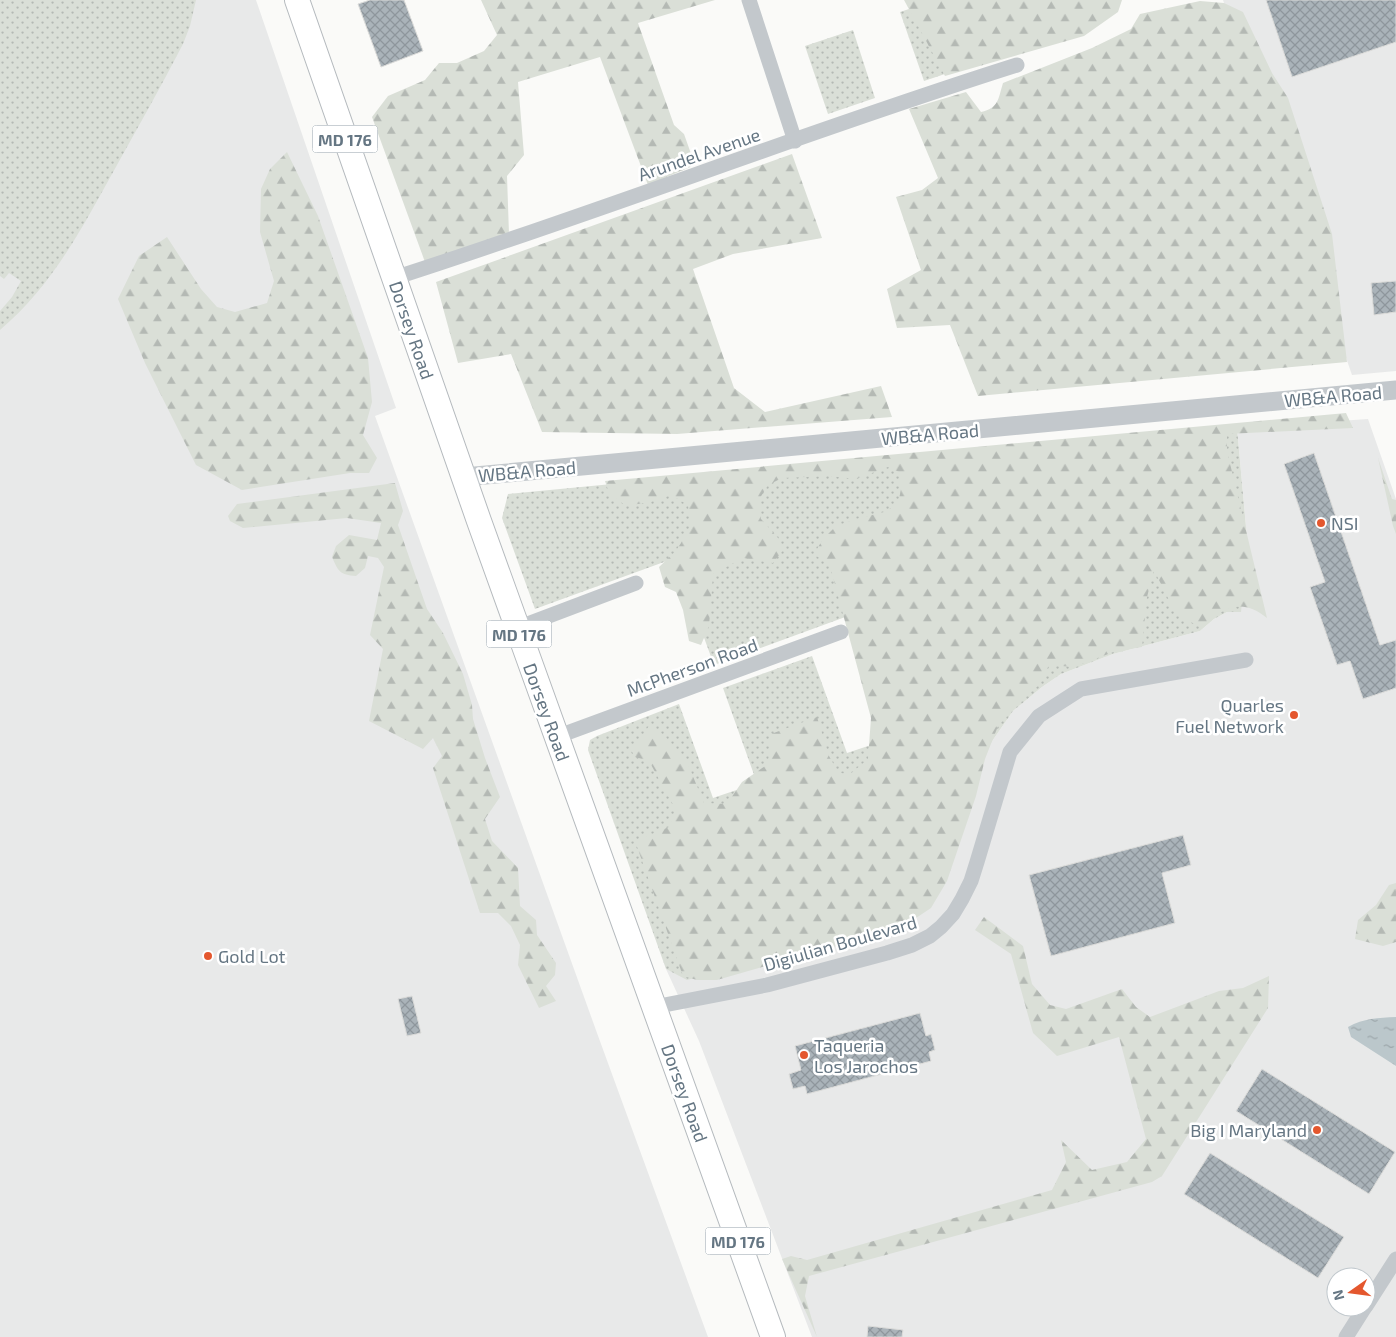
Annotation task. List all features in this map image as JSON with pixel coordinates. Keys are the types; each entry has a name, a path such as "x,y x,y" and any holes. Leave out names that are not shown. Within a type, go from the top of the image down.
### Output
{"main road":[{"name":"Dorsey Road","path":"297,0 517,628 773,1337"}],"street":[{"path":"749,0 795,140"},
{"name":"Arundel Avenue","path":"394,278 480,251 922,95 1017,65"},
{"name":"WB&A Road","path":"464,477 1396,390"},
{"path":"517,628 636,583"},
{"name":"McPherson Road","path":"556,737 841,632"},
{"name":"Digiulian Boulevard","path":"654,1007 767,985 887,953 912,945 930,936 953,914 962,899 977,862 1010,752 1039,716 1082,689 1246,660"},
{"path":"1376,1290 1396,1259"},
{"path":"1346,1337 1359,1317"}],"shaded area":[{"path":"0,0 256,0 396,408 375,416 708,1337 0,1337"},
{"path":"1223,0 1396,0 1396,371 1352,375"},
{"path":"1368,419 1396,499 1396,1337 812,1337 699,1041 666,969 687,979 889,925 988,747 1013,711 1061,674 1113,654 1200,631 1214,619 1227,612 1248,549 1237,428"}],"green space":[{"path":"0,0 196,0 190,26 183,44 79,232 52,274 19,312 0,330 0,311 12,297 21,281 9,273 4,279 0,276"},
{"path":"481,0 715,0 638,23 674,125 684,134 695,165 648,185 600,57 518,82 524,155 507,176 509,234 425,262 372,117 388,96 425,80 439,63 457,63 484,51 497,35"},
{"path":"904,0 1122,0 1118,12 1084,36 945,76"},
{"path":"1200,1 1224,3 1243,12 1272,73 1288,98 1332,234 1347,362 978,396 950,325 897,328 887,289 921,270 896,197 922,190 938,178 909,109 966,92 981,112 987,110 997,102 1003,83 1092,48 1131,29 1140,14"},
{"path":"924,4 948,73 924,81 900,12"},
{"path":"853,30 875,98 828,114 805,46"},
{"path":"287,152 318,216 368,358 372,402 363,435 377,458 369,473 350,473 242,490 196,465 145,363 118,299 139,256 167,237 201,289 217,307 235,312 267,303 274,281 260,232 261,189 270,169"},
{"path":"792,154 822,238 733,254 693,269 734,388 765,412 881,386 892,417 677,434 542,432 511,354 458,363 436,282"},
{"path":"1346,413 1353,428 1227,434 1227,451 1267,618 1257,611 1240,606 1224,610 1200,627 1176,614 1154,570 1147,597 1142,647 1116,651 1074,667 1049,665 1040,684 1019,702 998,726 985,759 976,796 947,881 931,908 913,920 878,934 717,980 697,980 683,976 635,841 669,827 676,810 649,761 635,757 631,750 649,726 664,735 687,762 704,803 727,804 742,782 768,764 771,734 817,717 829,756 838,772 849,775 868,759 871,718 830,566 814,554 823,539 836,526 884,512 898,504 901,489 899,472 888,467 856,479 829,476 782,478 768,485 758,501 761,519 778,538 783,550 773,563 743,558 713,574 709,626 701,645 689,641 683,610 676,592 665,587 659,567 675,552 691,528 688,505 671,495 650,502 626,506 609,493 605,481"},
{"path":"1237,428 1248,549 1241,612 1227,612 1214,619 1200,631 1113,654 1061,674 1013,711 988,747 889,925 687,980 666,969 588,750 590,740 679,704 713,798 757,783 723,688 812,656 847,753 892,738 848,616 714,665 675,558 535,609 502,518 508,494"},
{"path":"1378,458 1392,499 1396,500 1396,534 1393,526"},
{"path":"395,483 403,511 398,525 427,609 443,633 463,674 472,705 473,719 500,797 485,819 492,841 518,868 520,906 536,920 537,935 556,963 555,975 546,986 556,1001 539,1008 518,965 520,945 511,926 498,913 480,913 433,768 442,756 433,738 423,749 369,721 383,649 370,635 384,567 378,558 368,556 365,568 356,576 346,575 336,566 332,557 336,546 349,535 377,540 381,523 347,518 243,528 230,521 228,516 237,504"},
{"path":"1396,883 1396,942 1383,946 1355,939 1358,920 1376,905 1389,885"},
{"path":"984,917 1023,946 1032,984 1050,1005 1066,1009 1122,989 1136,1007 1150,1017 1219,991 1243,988 1269,976 1268,1008 1162,1176 1152,1182 809,1276 805,1296 817,1337 782,1259 791,1256 807,1260 1052,1190 1066,1162 1061,1140 1092,1170 1127,1162 1146,1139 1119,1037 1057,1056 1033,1033 1011,954 975,930"}],"water":[{"path":"1396,1017 1396,1066 1351,1037 1348,1027 1354,1024 1371,1019"}],"building":[{"path":"370,0 404,0 423,51 381,67 358,4"},
{"path":"1266,0 1396,0 1396,42 1292,77"},
{"path":"1396,281 1396,312 1374,315 1371,283"},
{"name":"NSI","path":"1314,453 1380,645 1396,640 1396,688 1363,699 1350,661 1337,665 1310,587 1325,582 1284,464"},
{"path":"1183,835 1191,865 1162,873 1175,923 1051,956 1029,875"},
{"path":"412,996 421,1033 407,1036 398,999"},
{"path":"920,1013 926,1036 931,1034 935,1050 929,1052 931,1061 807,1094 805,1086 793,1089 789,1074 801,1070 795,1046"},
{"path":"1262,1069 1395,1152 1369,1194 1236,1111"},
{"path":"1210,1153 1344,1237 1318,1278 1184,1194"},
{"path":"868,1326 903,1330 902,1337 867,1337"}],"place":[{"name":"NSI","path":"1321,523"},
{"name":"Quarles Fuel Network","path":"1294,715"},
{"name":"Gold Lot","path":"208,956"},
{"name":"Taqueria Los Jarochos","path":"804,1055"},
{"name":"Big I Maryland","path":"1317,1130"}]}
